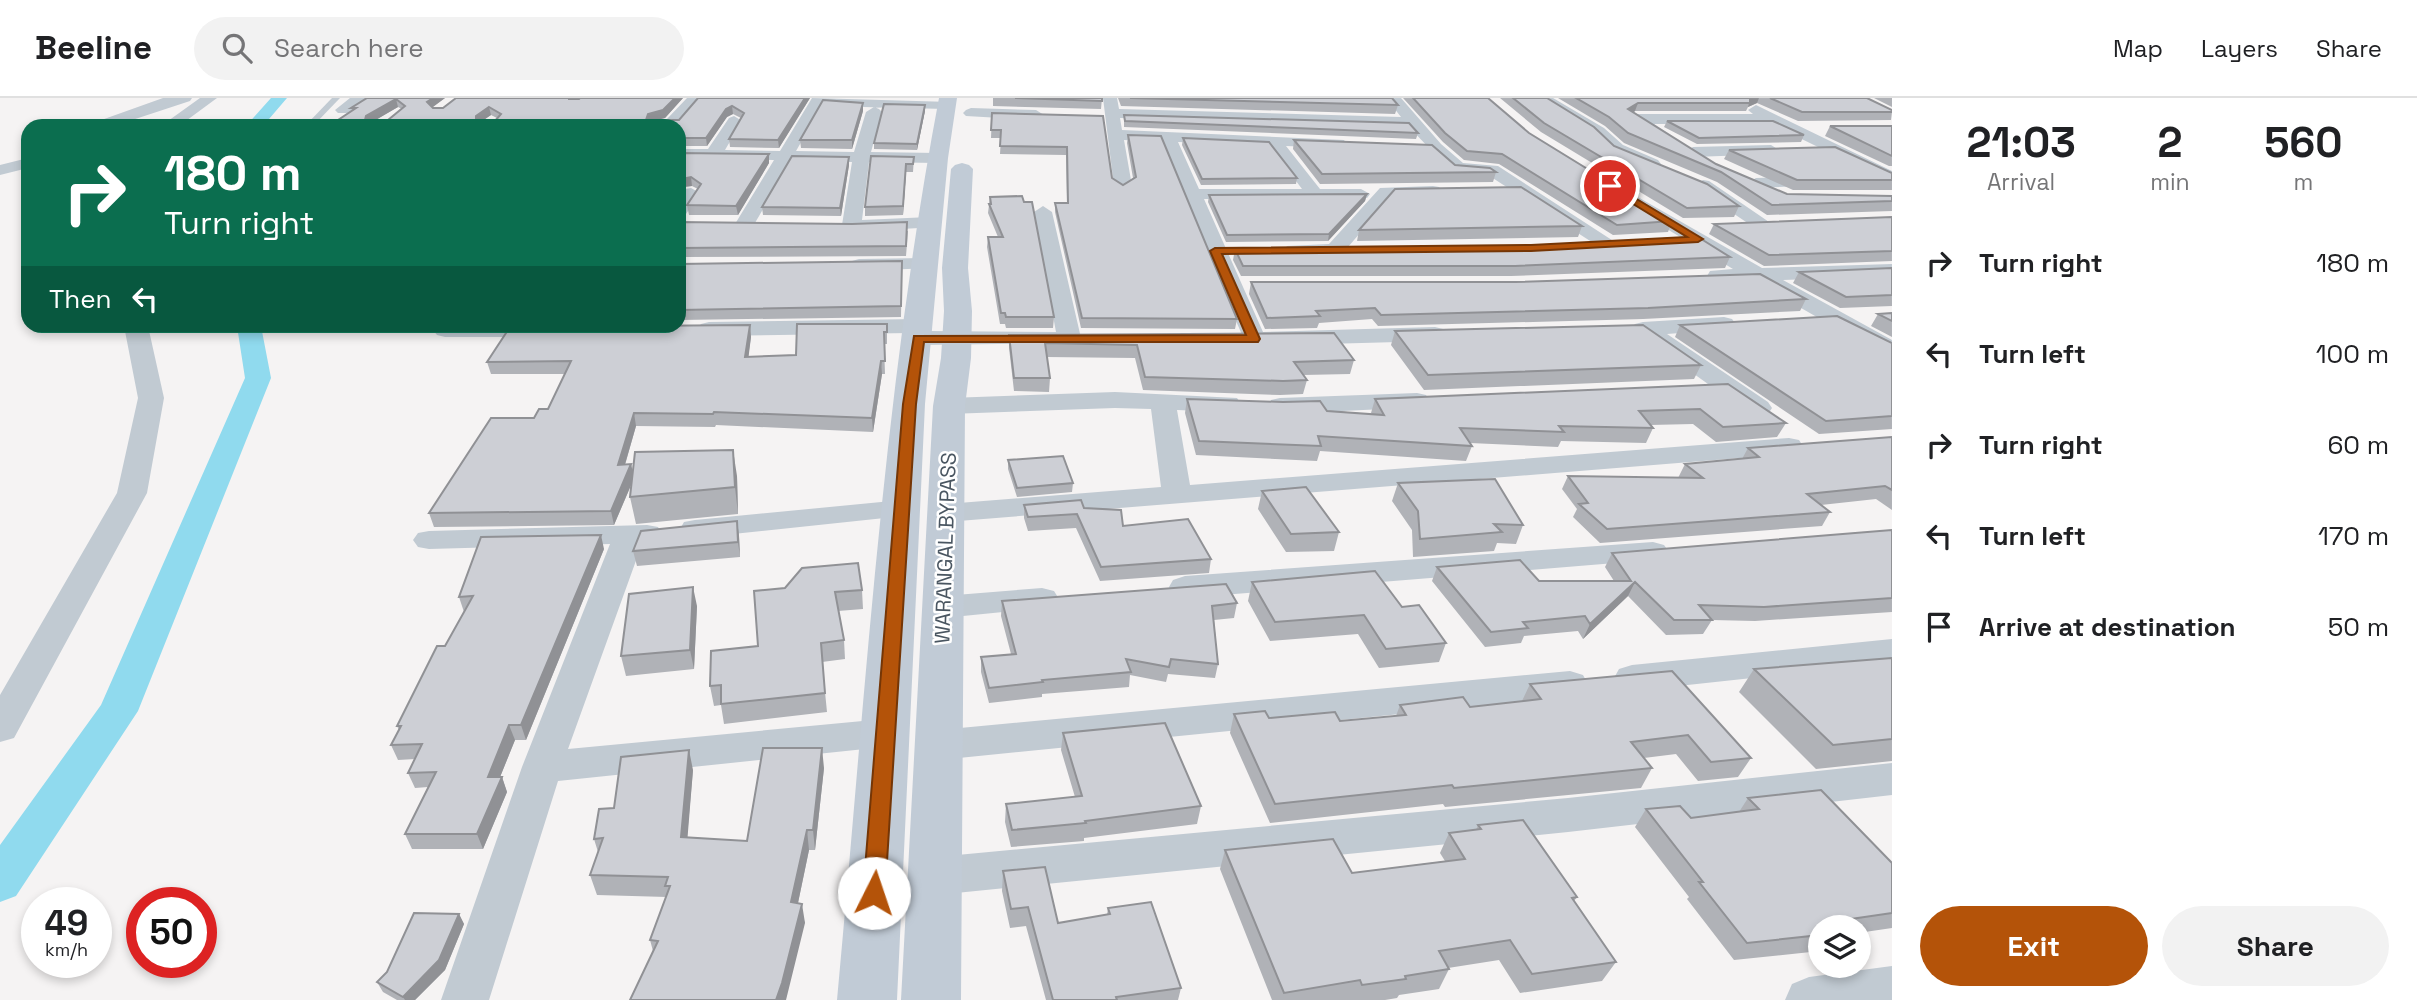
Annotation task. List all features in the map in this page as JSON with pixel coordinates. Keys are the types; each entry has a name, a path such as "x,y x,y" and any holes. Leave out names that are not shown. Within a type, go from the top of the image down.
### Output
{"main road":[{"path":"867,1000 909,404 938,158 960,103"},
{"name":"WARANGAL BYPASS","path":"930,1000 949,406 957,338 957,222 963,158 960,103"}],"street":[{"path":"117,119 167,100 186,98"},
{"path":"179,119 210,98"},
{"path":"340,104 360,98"},
{"path":"676,119 695,98"},
{"path":"1393,98 1434,147 1458,168 1492,170 1608,244"},
{"path":"1544,98 1598,131 1617,149 1710,188 1768,224 1734,225"},
{"path":"769,225 738,224 785,156 818,100 960,103 1048,115"},
{"path":"1741,103 1891,178"},
{"path":"852,225 862,157 874,112"},
{"path":"1110,116 1414,122"},
{"path":"1110,116 1168,137 1354,144"},
{"path":"1110,116 1123,186"},
{"path":"1719,167 1635,119 1774,119"},
{"path":"713,155 734,121"},
{"path":"1792,128 1829,128"},
{"path":"1168,137 1254,339"},
{"path":"1274,141 1315,194"},
{"path":"1408,146 1434,147"},
{"path":"1693,152 1835,148"},
{"path":"686,154 938,158"},
{"path":"0,170 21,165"},
{"path":"1738,174 1756,183 1834,189"},
{"path":"1864,182 1891,178"},
{"path":"1482,190 1523,190"},
{"path":"1191,194 1454,191"},
{"path":"1335,250 1386,192"},
{"path":"686,209 691,193"},
{"path":"1621,193 1679,227 1702,233 1757,274 1892,350"},
{"path":"1043,212 1069,338"},
{"path":"831,225 930,223"},
{"path":"1660,241 1702,233"},
{"path":"1570,246 1634,243"},
{"path":"1268,250 1361,249"},
{"path":"1215,251 1242,251"},
{"path":"839,265 925,264"},
{"path":"1703,277 1892,270"},
{"path":"1230,285 1256,285"},
{"path":"1792,320 1880,316"},
{"path":"1615,329 1751,322"},
{"path":"946,513 1812,445 1643,328"},
{"path":"692,330 918,332 957,338 1095,338"},
{"path":"0,728 132,493 151,398 137,333"},
{"path":"1227,339 1462,333"},
{"path":"1689,389 1730,387"},
{"path":"949,406 1115,400 1280,406 1445,399"},
{"path":"1163,401 1177,495"},
{"path":"429,540 629,536 902,509"},
{"path":"465,1000 542,767 629,536"},
{"path":"1160,589 1686,549"},
{"path":"943,607 1065,597"},
{"path":"939,745 1892,651"},
{"path":"542,767 884,733"},
{"path":"936,876 1555,817 1892,779"},
{"path":"1810,1000 1892,988"}],"lane":[{"path":"319,119 340,104"}],"building":[{"path":"367,98 433,98 427,102 433,108 443,108 456,98 675,98 663,110 648,114 646,119 497,119 501,114 489,107 476,116 476,119 389,119 405,106 396,99 366,116 365,119 340,119 356,108 351,108"},
{"path":"698,98 805,98 778,140 729,139 744,113 732,106 726,109 706,138 686,138 686,119 680,119"},
{"path":"1015,98 1102,98 1102,101"},
{"path":"1130,98 1392,98 1398,105"},
{"path":"1413,98 1488,98 1529,133 1672,221 1617,225 1502,154 1467,151 1445,133"},
{"path":"1513,98 1547,98 1594,127 1614,146 1707,184 1739,206 1687,208 1544,123"},
{"path":"1576,98 1753,98 1750,103 1638,103 1628,109 1716,164 1787,194 1892,196 1892,201 1772,205 1721,172 1628,133 1609,117"},
{"path":"1770,98 1867,98 1892,112 1802,112"},
{"path":"823,100 863,103 852,140 800,140"},
{"path":"884,104 925,105 917,144 874,143"},
{"path":"992,113 1103,116 1112,178 1123,185 1136,177 1128,135 1161,136 1237,319 1082,318 1055,203 1068,203 1067,147 1000,146 1001,130 991,130"},
{"path":"1124,115 1409,123 1418,133 1125,121"},
{"path":"1667,121 1773,121 1804,135 1699,138"},
{"path":"1830,126 1892,126 1892,156"},
{"path":"1183,138 1269,142 1297,178 1202,179"},
{"path":"1294,140 1432,145 1455,165 1490,168 1496,172 1322,174"},
{"path":"1835,147 1892,173 1892,180 1797,180 1729,150"},
{"path":"686,153 769,154 736,206 687,205 701,184 691,177 686,178"},
{"path":"792,156 849,157 840,208 762,207"},
{"path":"871,156 914,157 913,164 906,164 903,206 865,207"},
{"path":"1521,187 1582,226 1359,230 1395,189"},
{"path":"1367,194 1329,234 1227,235 1209,195"},
{"path":"1022,196 1024,202 1032,202 1054,317 1006,317 1005,313 1001,313 988,237 1003,237 989,204 990,197"},
{"path":"1892,217 1892,251 1769,255 1714,224"},
{"path":"686,222 907,222 906,246 686,248"},
{"path":"1698,237 1730,257 1515,266 1243,266 1235,249 1535,246"},
{"path":"902,261 901,306 686,310 686,264"},
{"path":"1892,268 1892,295 1846,297 1799,272"},
{"path":"1760,274 1806,299 1648,308 1381,315 1375,308 1316,311 1320,316 1267,318 1251,282 1515,282"},
{"path":"1892,313 1892,321 1878,314"},
{"path":"1837,316 1892,343 1892,416 1826,421 1680,325"},
{"path":"797,324 887,324 887,332 884,332 885,361 881,361 872,418 714,412 634,413 618,465 631,464 611,511 429,513 491,418 534,418 539,409 548,409 571,361 487,362 506,333 686,333 686,326 750,325 745,357 796,355"},
{"path":"1643,325 1701,365 1428,375 1395,331"},
{"path":"1334,333 1354,360 1294,362 1307,380 1283,381 1145,377 1137,345 1045,343 1050,378 1014,378 1009,335"},
{"path":"1728,384 1786,423 1723,427 1700,409 1639,411 1653,428 1559,426 1564,432 1460,428 1472,446 1318,436 1321,446 1199,441 1187,399 1320,401 1327,411 1384,415 1375,399"},
{"path":"1892,437 1892,490 1885,486 1807,494 1830,512 1607,529 1579,504 1588,503 1568,476 1703,478 1685,464 1759,457 1748,448"},
{"path":"733,450 735,487 630,497 635,452"},
{"path":"1063,456 1073,483 1017,488 1008,460"},
{"path":"1495,479 1523,525 1494,524 1502,532 1420,539 1418,511 1398,483"},
{"path":"1306,487 1339,532 1291,534 1262,491"},
{"path":"1081,500 1084,508 1121,510 1123,526 1188,519 1211,559 1101,567 1077,514 1028,517 1024,505"},
{"path":"737,521 738,542 633,551 641,531"},
{"path":"1892,530 1892,598 1764,607 1699,605 1712,620 1674,620 1635,582 1590,624 1585,616 1523,622 1528,628 1491,632 1437,567 1520,560 1539,581 1631,581 1612,553"},
{"path":"601,535 521,725 509,725 488,777 502,777 477,834 405,834 436,772 408,773 422,744 391,745 401,726 397,726 437,646 445,646 473,596 459,597 481,537"},
{"path":"858,563 862,590 835,592 844,640 821,643 825,693 721,704 721,685 710,686 711,651 758,646 754,591 785,588 802,568"},
{"path":"1375,571 1402,607 1419,605 1446,643 1386,649 1364,615 1275,622 1252,582"},
{"path":"1226,584 1237,603 1212,606 1218,664 1171,659 1169,667 1126,659 1131,672 989,688 981,657 1016,654 1002,601"},
{"path":"693,587 690,650 621,656 629,594"},
{"path":"1892,658 1892,739 1833,745 1754,669"},
{"path":"1672,671 1751,758 1711,762 1688,735 1631,742 1652,768 1275,804 1234,714 1265,711 1269,718 1335,712 1340,721 1406,715 1400,705 1463,697 1470,707 1541,699 1530,684"},
{"path":"1165,723 1201,806 1085,821 1086,823 1012,830 1006,804 1082,796 1063,733"},
{"path":"763,748 822,748 813,830 807,830 791,902 802,904 776,1000 630,1000 658,941 650,940 670,886 665,886 668,877 590,875 603,838 594,839 599,809 614,808 621,757 689,750 681,837 747,841"},
{"path":"1821,790 1892,863 1892,913 1871,916 1808,915 1808,936 1747,943 1646,809 1680,806 1691,818 1759,809 1748,798"},
{"path":"1523,820 1577,897 1572,898 1616,962 1532,974 1510,940 1439,951 1449,969 1405,976 1406,979 1362,985 1360,980 1284,993 1225,850 1333,839 1352,873 1465,859 1449,833 1481,829 1478,825"},
{"path":"1045,867 1058,923 1110,914 1108,908 1151,902 1181,988 1116,997 1117,1000 1053,1000 1028,907 1011,909 1003,871"},
{"path":"414,913 459,914 439,960 403,997 377,982 387,972"}],"waterway":[{"path":"260,119 279,98"},
{"path":"0,882 118,711 258,378 250,333"}],"route":[{"path":"874,893 909,404 918,338 1254,339 1215,251 1531,248 1698,239 1610,186"}]}
